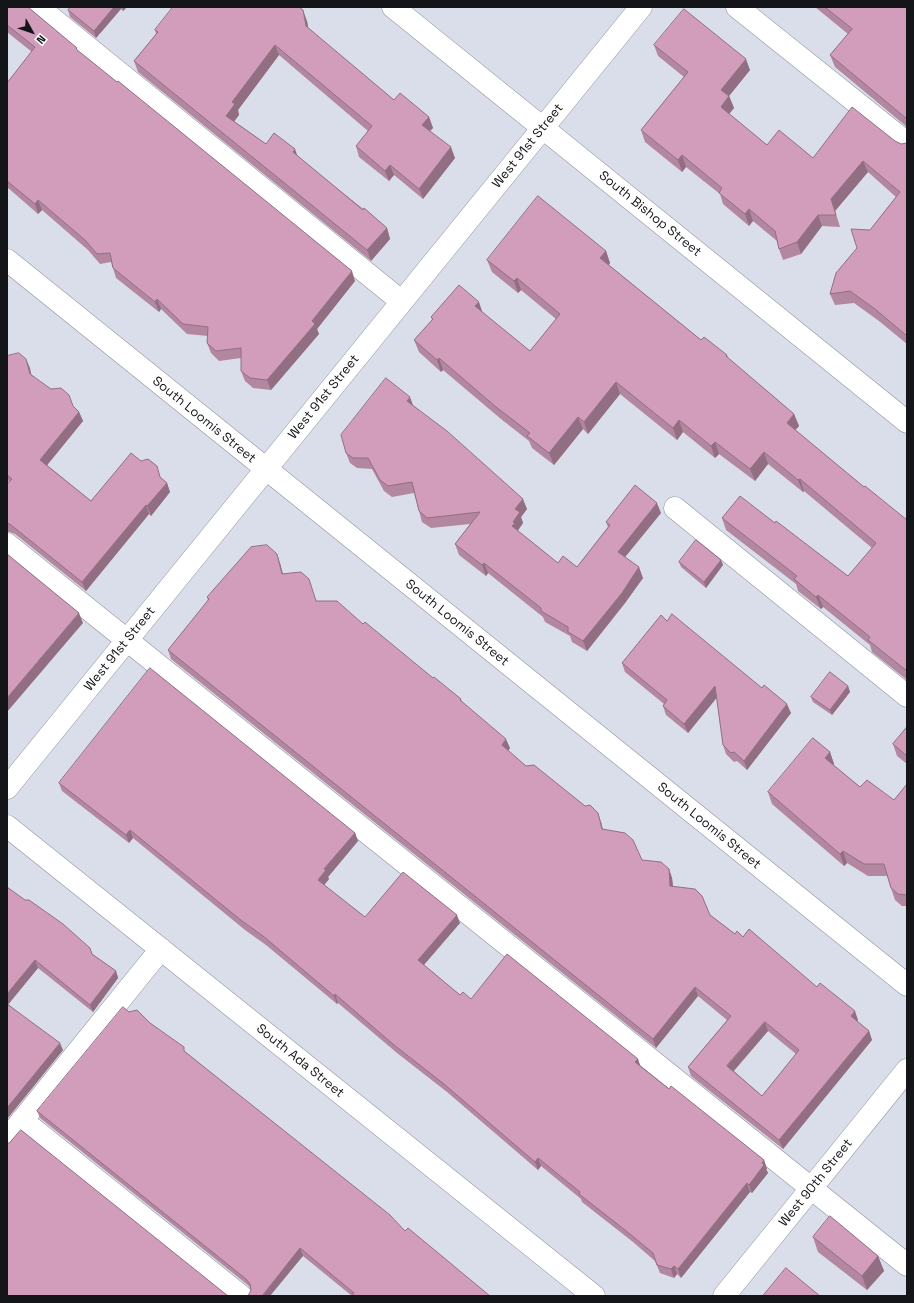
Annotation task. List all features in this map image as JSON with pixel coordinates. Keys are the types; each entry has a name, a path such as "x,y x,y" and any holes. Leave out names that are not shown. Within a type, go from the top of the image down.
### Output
{"street":[{"path":"38,7 401,301"},
{"name":"South Bishop Street","path":"393,7 907,422"},
{"name":"West 91st Street","path":"7,788 641,7"},
{"path":"737,7 907,143"},
{"name":"South Loomis Street","path":"7,260 907,985"},
{"path":"675,508 907,696"},
{"path":"7,544 907,1265"},
{"name":"South Ada Street","path":"7,826 594,1296"},
{"path":"7,1139 161,949"},
{"name":"West 90th Street","path":"724,1296 907,1070"},
{"path":"22,1120 241,1296"}],"building":[{"path":"7,7 28,7 77,48 76,49 117,82 118,81 352,271 312,321 315,324 267,380 250,378 241,371 241,348 216,351 207,343 208,327 183,324 157,299 155,302 113,268 110,253 97,254 85,240 38,200 35,204 7,181 7,83 35,47 7,25"},
{"path":"71,7 114,7 94,31 68,10"},
{"path":"173,7 299,7 303,10 306,26 394,100 400,93 429,117 422,125 451,147 419,189 390,165 385,171 356,146 372,126 275,45 232,102 235,104 226,116 266,144 274,133 295,149 293,152 387,228 367,250 134,61 158,32 155,30"},
{"path":"825,7 907,7 907,119 830,55 852,29"},
{"path":"684,9 746,59 721,90 729,96 721,107 767,145 779,130 813,158 852,107 895,141 901,144 907,143 907,336 875,309 850,291 830,294 836,273 857,248 851,229 870,230 900,192 863,161 831,199 836,215 818,215 797,242 779,249 775,231 749,209 745,214 719,193 722,188 682,155 678,160 641,130 688,72 654,45"},
{"path":"538,196 606,251 600,258 701,340 704,337 727,355 726,356 794,414 787,423 864,487 865,486 907,520 907,671 868,640 870,637 818,595 816,597 794,579 797,576 722,518 740,496 775,523 776,521 848,576 876,543 800,479 798,480 764,452 750,469 715,442 711,446 679,420 673,428 616,382 584,422 578,417 549,453 527,436 530,433 496,407 439,358 437,360 414,340 433,319 431,317 459,285 479,302 475,306 530,351 560,314 517,278 514,281 487,260"},
{"path":"19,353 26,359 30,374 51,389 61,388 69,395 73,406 79,412 40,460 91,501 131,453 141,461 148,459 157,466 160,477 167,483 147,506 146,505 82,582 7,523 7,484 12,479 7,475 7,356"},
{"path":"386,378 410,397 407,401 447,431 523,499 515,509 520,512 512,526 558,563 563,556 577,567 610,525 606,522 635,485 657,503 618,552 639,567 622,593 583,641 568,632 568,627 541,611 541,608 484,563 482,565 455,544 480,512 427,518 419,511 412,482 388,486 380,480 368,458 353,458 346,453 341,435"},
{"path":"696,540 721,560 704,582 679,562"},
{"path":"267,545 277,554 282,574 301,572 309,579 316,601 337,601 363,624 365,622 433,678 434,677 506,739 502,745 526,766 534,765 585,806 590,805 598,813 602,829 625,833 633,840 642,860 661,862 669,869 670,886 695,889 702,896 710,915 735,934 737,931 743,937 749,929 817,987 820,983 855,1011 851,1016 869,1031 779,1140 688,1067 731,1016 695,987 653,1039 168,650 209,599 207,597 251,547","holes":["765,1022 799,1050 762,1096 727,1066"]},
{"path":"7,554 79,613 7,698"},
{"path":"672,614 762,688 764,685 787,704 744,761 734,752 731,753 723,745 715,686 684,724 663,706 667,700 622,663 661,615 667,621"},
{"path":"150,668 355,833 324,869 326,870 318,880 365,917 403,872 457,915 418,960 460,995 463,992 471,999 507,954 638,1059 635,1062 669,1089 671,1086 764,1160 762,1163 764,1165 749,1185 747,1183 678,1269 674,1266 671,1269 657,1265 653,1253 579,1194 580,1192 538,1158 535,1162 335,994 334,996 263,936 242,921 130,830 126,835 59,783"},
{"path":"830,672 848,686 830,710 811,697"},
{"path":"907,727 907,756 893,744"},
{"path":"813,738 830,752 825,758 860,787 867,780 894,800 907,784 907,895 898,894 891,888 884,864 864,864 843,851 840,854 768,792"},
{"path":"7,887 25,900 29,900 63,924 90,948 92,954 116,971 90,1005 35,960 7,994"},
{"path":"7,1004 60,1043 7,1108"},
{"path":"123,1007 129,1012 137,1010 150,1023 184,1047 184,1051 390,1215 405,1231 408,1228 490,1296 352,1296 354,1293 300,1248 262,1296 248,1296 251,1290 250,1284 246,1279 37,1111"},
{"path":"21,1130 228,1296 7,1296 7,1143 9,1143"},
{"path":"830,1216 878,1256 862,1276 813,1237"},
{"path":"786,1268 820,1296 763,1296"}]}
